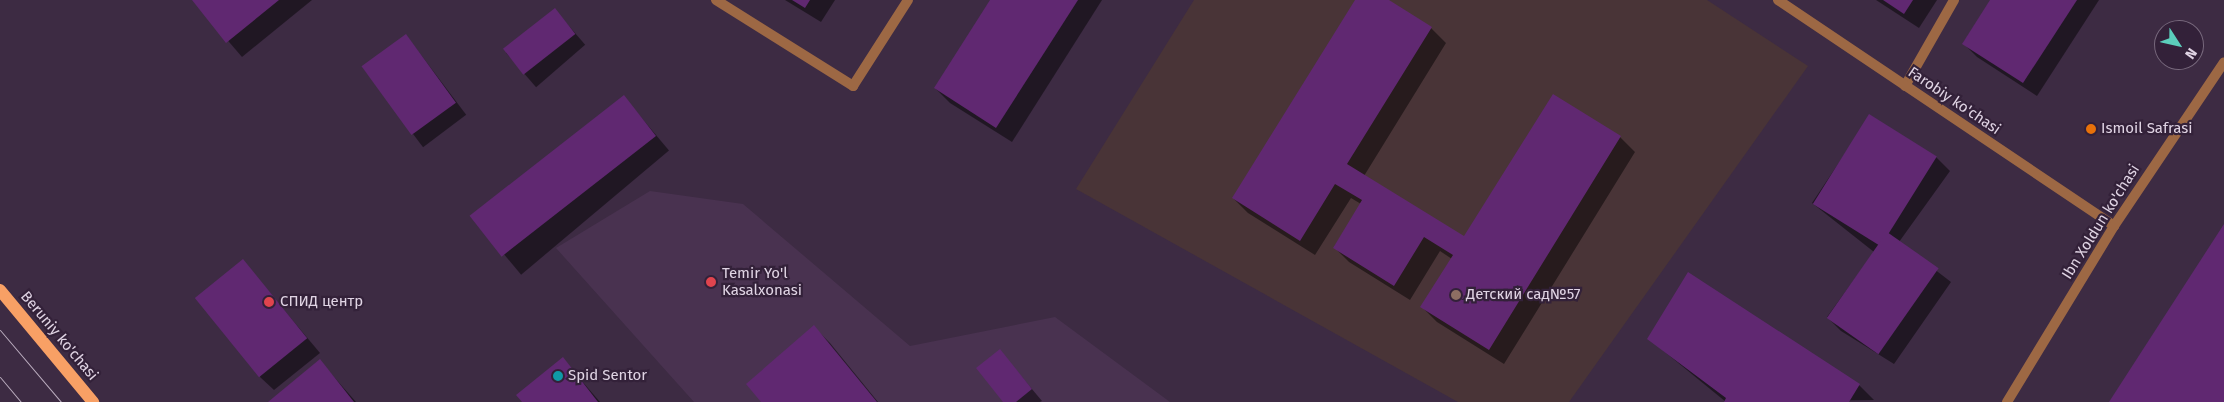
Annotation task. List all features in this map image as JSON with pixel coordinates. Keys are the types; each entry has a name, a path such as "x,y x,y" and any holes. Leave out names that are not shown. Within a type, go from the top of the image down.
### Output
{"main road":[{"name":"Beruniy ko'chasi","path":"0,290 93,402"}],"street":[{"path":"716,0 853,86 908,0"},
{"name":"Farobiy ko'chasi","path":"1778,0 2114,226"},
{"path":"1905,86 1954,0"},
{"name":"Ibn Xoldun ko'chasi","path":"2007,402 2114,226 2224,62"}],"shaded area":[{"name":"Детский сад№57","path":"1194,0 1707,0 1808,66 1569,402 1458,402 1076,189"},
{"name":"Temir Yo'l Kasalxonasi","path":"650,191 743,204 910,346 1055,317 1170,402 694,402 556,248"}],"building":[{"path":"192,0 279,0 226,43"},
{"path":"792,0 810,0 805,8"},
{"path":"990,0 1078,0 996,128 934,88"},
{"path":"1355,0 1389,0 1432,27 1347,164 1464,236 1553,94 1621,136 1489,350 1420,307 1453,255 1424,237 1394,286 1333,248 1362,200 1335,184 1300,241 1232,198"},
{"path":"1883,0 1913,0 1904,14"},
{"path":"1990,0 2077,0 2023,83 1962,44"},
{"path":"555,8 575,34 523,75 503,49"},
{"path":"406,34 456,103 411,135 362,66"},
{"path":"624,95 656,136 502,257 470,216"},
{"path":"1869,114 1937,156 1881,246 1813,204"},
{"path":"2224,224 2224,402 2109,402"},
{"path":"1887,232 1939,268 1878,354 1827,318"},
{"path":"243,259 307,338 259,377 195,298"},
{"path":"1688,272 1860,384 1849,402 1724,402 1726,398 1647,339"},
{"path":"814,325 877,402 761,402 746,384"},
{"path":"1000,349 1032,389 1016,402 1003,402 976,368"},
{"name":"Spid Sentor","path":"563,357 598,402 522,402 516,395"},
{"path":"320,359 354,402 268,402"}],"tram line":[{"path":"0,330 61,402"},
{"path":"0,377 21,402"}],"place":[{"name":"Ismoil Safrasi","path":"2091,129"},
{"name":"Temir Yo'l Kasalxonasi","path":"711,282"},
{"name":"Детский сад№57","path":"1456,295"},
{"name":"СПИД центр","path":"269,302"},
{"name":"Spid Sentor","path":"558,376"}]}
